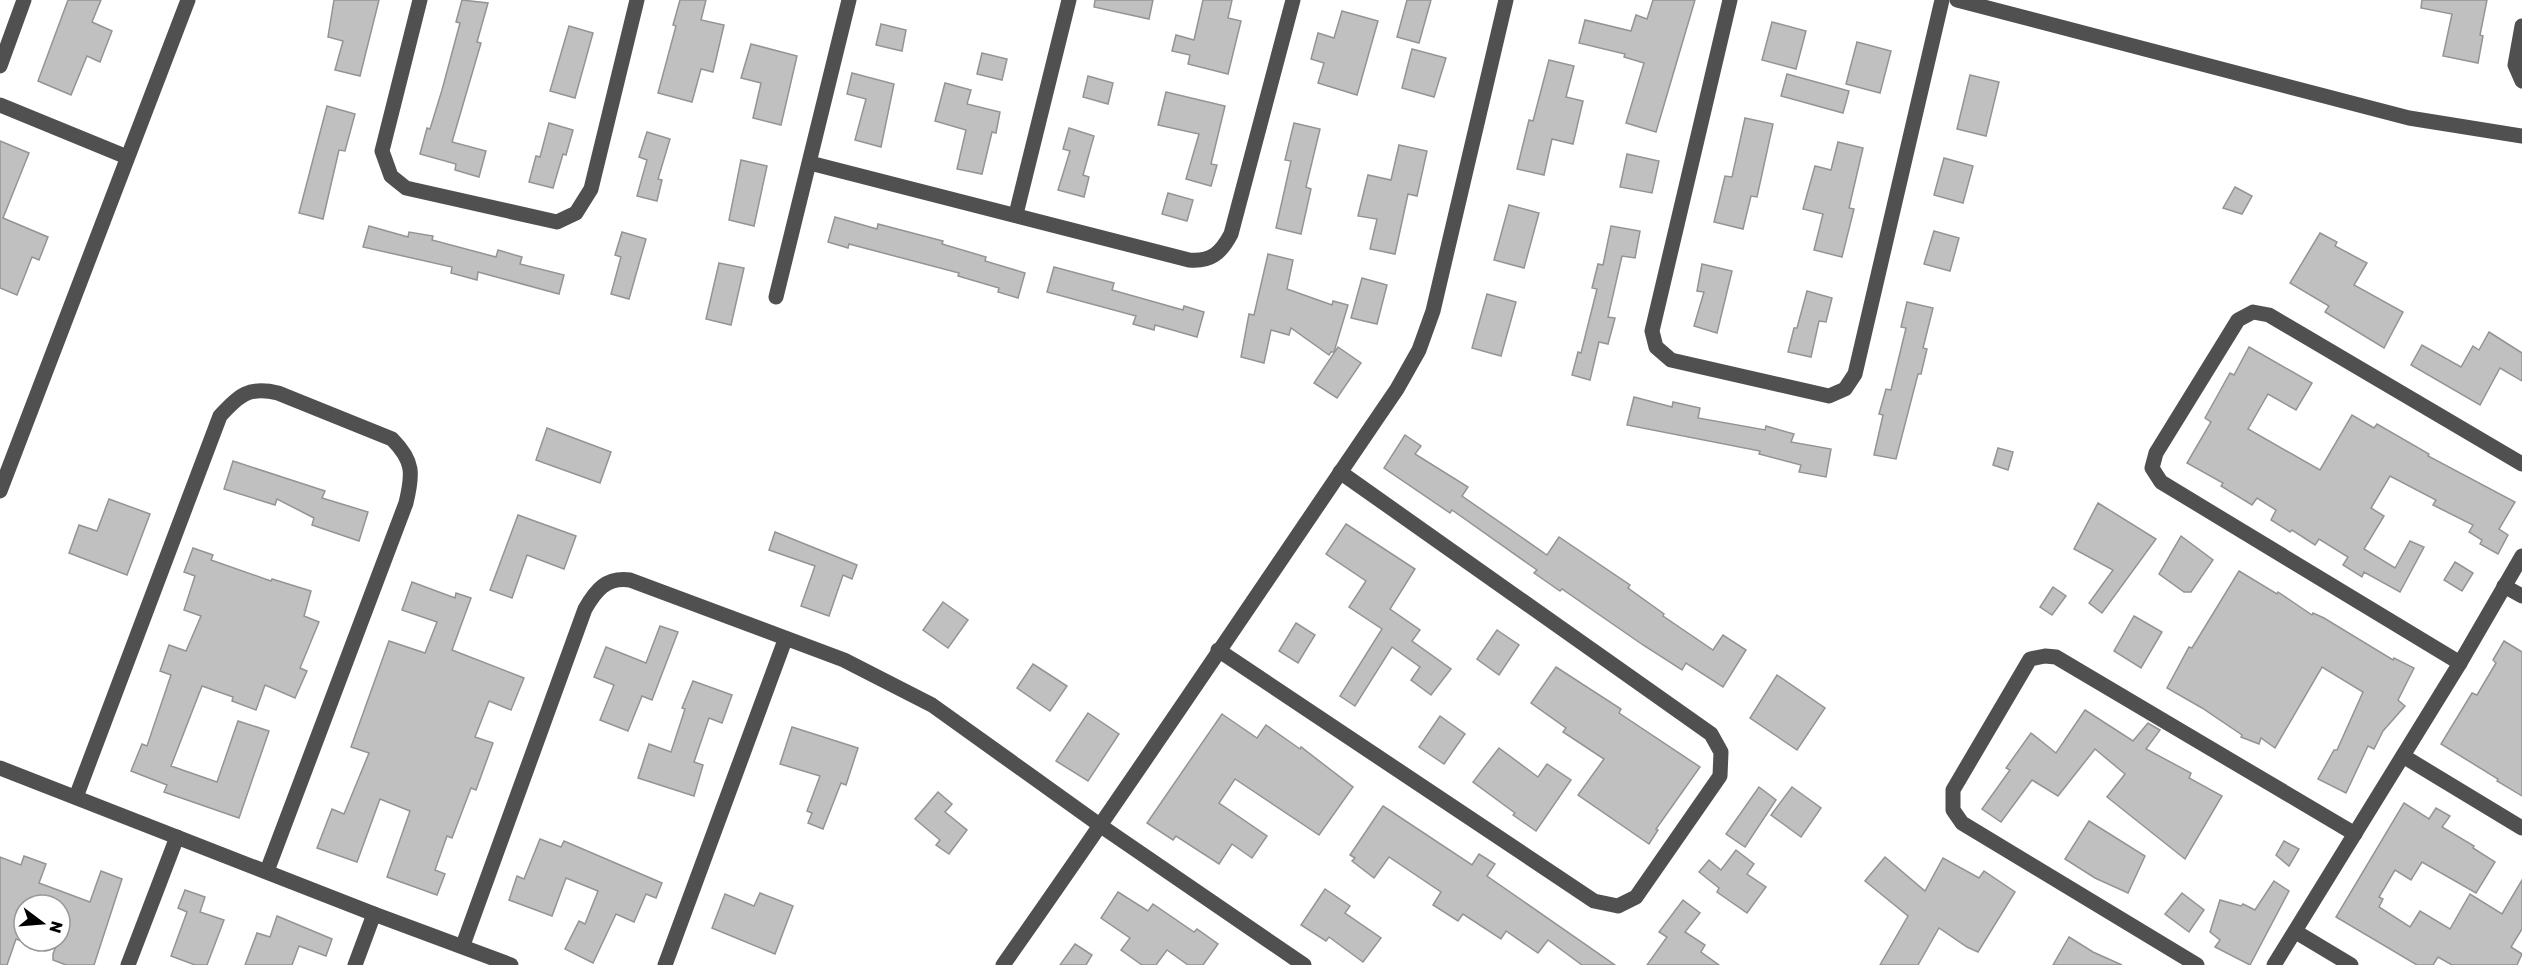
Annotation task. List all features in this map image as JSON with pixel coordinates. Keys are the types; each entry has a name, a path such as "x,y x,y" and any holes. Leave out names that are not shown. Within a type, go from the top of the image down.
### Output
{"street":[{"path":"0,66 24,0"},
{"path":"0,491 188,0"},
{"path":"420,0 382,151 391,176 406,188 557,222 576,213 591,189 637,0"},
{"path":"776,297 849,0"},
{"path":"1016,214 1069,0"},
{"path":"810,163 1189,260 1203,261 1215,256 1225,247 1231,234 1293,0"},
{"path":"1003,965 1101,826 1218,650 1397,389 1419,350 1433,311 1506,0"},
{"path":"1730,0 1652,331 1656,347 1671,360 1829,396 1845,389 1855,374 1942,0"},
{"path":"1957,0 1994,4 2409,118 2522,136"},
{"path":"2522,26 2515,65 2522,81"},
{"path":"0,105 128,158"},
{"path":"2460,663 2161,482 2152,468 2156,453 2238,320 2253,312 2269,315 2522,464"},
{"path":"76,797 220,416 233,401 248,392 262,389 278,393 392,439 403,450 410,464 411,482 406,503 267,871"},
{"path":"1218,650 1594,901 1618,906 1636,897 1720,776 1721,752 1711,734 1340,472"},
{"path":"2274,965 2460,663 2522,556"},
{"path":"463,945 585,609 594,594 605,583 617,578 630,579 785,640 844,660 932,705 1101,826 1304,965"},
{"path":"2504,586 2522,596"},
{"path":"665,965 785,640"},
{"path":"2197,965 1962,823 1953,810 1953,790 2030,659 2044,656 2056,657 2355,834"},
{"path":"2403,756 2522,828"},
{"path":"0,768 511,965"},
{"path":"128,965 177,837"},
{"path":"355,965 374,914"},
{"path":"2296,932 2351,965"}],"building":[{"path":"68,0 101,0 92,22 112,31 100,62 87,56 71,95 38,81"},
{"path":"334,0 379,0 360,76 335,70 343,41 328,37"},
{"path":"462,0 488,3 477,42 481,43 452,142 486,151 479,177 455,170 456,164 420,154 427,128 430,129 442,90 460,23 456,22"},
{"path":"680,0 706,0 701,20 724,25 713,72 701,69 692,102 658,93 676,26 673,25"},
{"path":"1095,0 1153,0 1149,19 1094,7"},
{"path":"1203,0 1232,0 1228,18 1241,21 1228,74 1188,64 1190,55 1172,51 1176,35 1194,40"},
{"path":"1407,0 1431,0 1419,43 1397,37"},
{"path":"1653,0 1695,0 1656,132 1626,123 1644,63 1624,57 1625,54 1579,43 1585,20 1631,31 1636,15 1647,19"},
{"path":"2422,0 2487,0 2480,35 2483,36 2478,63 2443,56 2452,14 2421,8"},
{"path":"1342,11 1378,21 1357,95 1318,83 1324,63 1311,59 1318,33 1334,38"},
{"path":"1772,22 1806,31 1796,69 1762,60"},
{"path":"881,24 906,30 902,51 876,45"},
{"path":"569,26 593,33 575,98 550,91"},
{"path":"1857,42 1891,51 1880,93 1846,84"},
{"path":"751,44 797,56 781,125 753,118 761,83 741,78"},
{"path":"1412,49 1446,58 1434,97 1402,88"},
{"path":"982,53 1007,59 1002,80 977,74"},
{"path":"1549,60 1574,66 1566,97 1583,101 1573,144 1552,139 1544,175 1517,169 1529,120 1533,121"},
{"path":"852,73 894,84 881,147 855,140 866,99 847,94"},
{"path":"1787,74 1849,91 1843,113 1781,96"},
{"path":"1970,75 1999,82 1986,136 1957,129"},
{"path":"1088,76 1113,83 1108,104 1083,97"},
{"path":"945,83 971,90 967,104 1000,112 996,133 992,132 982,174 957,169 966,130 935,121"},
{"path":"1166,92 1225,106 1211,164 1217,165 1211,186 1186,179 1199,134 1158,125"},
{"path":"327,106 355,114 345,151 339,150 323,219 299,213"},
{"path":"1745,118 1773,124 1757,197 1751,196 1743,229 1714,222 1725,176 1732,177"},
{"path":"549,123 573,130 553,188 529,182 536,156 540,157"},
{"path":"1294,123 1320,129 1306,187 1311,189 1301,234 1276,228 1291,161 1285,160"},
{"path":"1069,128 1094,136 1083,175 1089,177 1084,197 1058,190 1070,151 1063,149"},
{"path":"647,132 670,139 658,179 662,180 657,201 637,196 647,160 639,157"},
{"path":"0,141 29,153 3,218 48,237 39,260 32,257 17,295 0,288"},
{"path":"1838,142 1863,148 1849,208 1854,209 1842,257 1814,250 1823,214 1803,209 1815,166 1831,170"},
{"path":"1399,145 1427,151 1417,196 1408,194 1395,254 1370,249 1377,219 1358,216 1368,175 1391,180"},
{"path":"1627,154 1659,161 1652,193 1620,187"},
{"path":"1944,158 1973,166 1963,203 1934,195"},
{"path":"741,160 767,166 754,226 729,220"},
{"path":"2235,187 2252,196 2242,214 2223,208"},
{"path":"1168,193 1193,200 1187,221 1162,214"},
{"path":"1509,205 1539,213 1524,268 1494,260"},
{"path":"835,217 877,229 878,224 943,241 942,244 986,257 985,261 1025,273 1018,298 998,292 999,288 958,276 959,273 849,244 848,248 828,242"},
{"path":"369,226 408,237 409,232 433,236 432,240 496,257 498,250 522,257 520,264 564,275 559,294 478,272 477,280 451,273 452,267 363,247"},
{"path":"1611,226 1640,231 1635,258 1622,256 1608,317 1615,318 1608,344 1599,342 1590,380 1572,375 1578,352 1581,353 1597,289 1592,288 1598,264 1603,265"},
{"path":"1934,231 1959,238 1950,271 1924,264"},
{"path":"622,232 646,239 629,299 611,294 621,257 615,255"},
{"path":"2320,233 2337,242 2335,246 2367,263 2354,285 2403,312 2384,348 2325,312 2329,306 2290,283"},
{"path":"1268,254 1293,260 1287,289 1332,305 1333,301 1348,305 1334,352 1329,355 1291,328 1289,335 1271,330 1264,363 1241,357 1249,314 1254,315"},
{"path":"719,263 744,268 731,325 706,319"},
{"path":"1702,264 1732,271 1717,333 1694,326 1704,292 1697,291"},
{"path":"1054,267 1114,283 1112,290 1183,310 1184,306 1204,312 1197,337 1155,325 1154,330 1133,324 1136,316 1047,292"},
{"path":"1362,278 1387,285 1377,324 1351,318"},
{"path":"1807,291 1832,298 1826,322 1819,321 1811,357 1788,352"},
{"path":"1487,294 1516,302 1501,356 1472,348"},
{"path":"1907,302 1933,308 1923,348 1927,349 1921,374 1918,374 1896,459 1874,455 1883,415 1879,414 1886,389 1891,390 1906,328 1901,327"},
{"path":"2489,332 2522,353 2522,381 2500,368 2480,405 2411,365 2422,345 2461,367 2473,346 2479,350"},
{"path":"1338,347 1361,363 1337,398 1314,383"},
{"path":"2249,347 2312,383 2296,410 2268,394 2248,429 2320,470 2352,415 2374,428 2377,424 2429,454 2428,456 2515,502 2499,529 2508,535 2498,554 2480,544 2482,540 2469,532 2473,525 2433,505 2436,500 2390,476 2371,508 2384,516 2364,549 2395,568 2410,541 2424,547 2400,592 2364,572 2362,577 2343,565 2348,557 2319,539 2315,545 2271,520 2276,510 2257,498 2252,505 2221,486 2223,483 2187,463 2211,422 2205,418 2230,373 2234,375"},
{"path":"1634,397 1672,407 1673,402 1700,408 1698,418 1765,430 1766,426 1794,434 1791,442 1831,449 1826,477 1799,472 1801,465 1759,454 1760,451 1627,425"},
{"path":"547,428 611,452 600,483 536,460"},
{"path":"1405,435 1421,446 1415,454 1468,487 1462,496 1547,555 1559,537 1630,585 1628,588 1664,614 1663,616 1713,650 1723,635 1746,650 1723,687 1686,663 1682,670 1643,645 1562,589 1560,591 1534,573 1537,570 1452,510 1450,513 1384,468"},
{"path":"1998,448 2013,452 2008,470 1993,465"},
{"path":"233,461 325,491 322,498 368,512 359,541 312,525 314,518 277,499 275,505 224,489"},
{"path":"109,499 150,514 127,575 69,553 79,525 97,531"},
{"path":"2098,503 2156,539 2102,613 2089,603 2113,570 2074,549"},
{"path":"518,515 576,536 564,569 527,555 512,598 490,590"},
{"path":"1346,524 1415,569 1390,609 1420,630 1412,641 1451,669 1431,695 1411,680 1420,667 1392,647 1355,706 1340,696 1382,629 1349,607 1366,581 1326,554"},
{"path":"775,532 857,565 852,579 843,575 829,616 801,606 815,566 769,550"},
{"path":"2181,536 2213,560 2191,592 2184,592 2159,574"},
{"path":"193,548 213,555 211,560 271,581 272,579 311,591 304,616 319,622 300,668 307,671 295,698 265,685 256,710 232,701 233,697 202,686 171,766 217,782 238,721 269,731 239,818 164,792 167,785 131,771 142,744 147,746 171,675 160,671 169,645 186,651 201,616 184,610 195,576 184,572"},
{"path":"2455,562 2473,573 2462,591 2444,580"},
{"path":"2239,571 2277,594 2278,592 2312,615 2313,613 2324,618 2393,660 2394,658 2414,668 2398,700 2405,706 2383,731 2374,749 2368,746 2346,793 2318,779 2334,750 2337,750 2363,692 2322,667 2275,748 2261,738 2259,744 2241,737 2242,735 2202,708 2167,688 2189,647 2192,648"},
{"path":"412,582 455,598 456,593 471,598 452,650 524,678 511,710 489,701 475,737 493,743 476,790 471,788 452,838 447,836 435,870 445,874 437,895 387,877 410,811 380,799 357,862 317,848 332,809 344,814 369,753 351,747 389,641 425,653 437,622 402,610"},
{"path":"2053,587 2066,596 2052,615 2040,607"},
{"path":"943,602 968,620 948,648 923,630"},
{"path":"2134,616 2162,632 2141,668 2114,651"},
{"path":"1296,623 1315,635 1298,663 1279,651"},
{"path":"660,626 678,632 652,700 642,696 628,731 600,720 614,685 594,677 606,647 646,663"},
{"path":"1497,630 1519,645 1499,675 1477,659"},
{"path":"2504,641 2522,652 2522,796 2441,744 2472,693 2477,695 2496,663 2493,660"},
{"path":"1033,664 1067,686 1050,711 1017,688"},
{"path":"1556,667 1621,709 1619,713 1700,767 1656,829 1658,830 1649,844 1578,795 1604,759 1563,732 1566,728 1531,703"},
{"path":"1777,675 1825,708 1797,750 1750,718"},
{"path":"693,681 732,695 722,723 709,718 694,762 703,765 694,796 638,778 649,744 671,752 685,709 682,708"},
{"path":"2085,710 2133,741 2148,723 2160,730 2146,749 2191,773 2189,778 2222,796 2185,859 2107,797 2125,774 2095,749 2058,796 2032,780 2001,822 1982,809 2010,770 2006,768 2031,733 2056,753"},
{"path":"1088,713 1119,734 1088,781 1056,761"},
{"path":"1222,714 1257,738 1266,725 1300,749 1301,747 1353,787 1319,835 1235,779 1219,803 1267,836 1252,858 1232,844 1219,864 1176,836 1173,840 1147,823"},
{"path":"1440,716 1465,734 1444,764 1419,747"},
{"path":"792,727 858,748 846,785 841,783 823,829 808,823 812,813 807,811 820,776 780,764"},
{"path":"1499,748 1538,777 1547,764 1571,780 1536,831 1473,782"},
{"path":"1759,787 1776,800 1745,847 1726,834"},
{"path":"1792,787 1821,808 1801,837 1771,815"},
{"path":"938,792 952,804 945,812 967,830 949,854 936,845 940,840 915,819"},
{"path":"2404,803 2429,819 2436,808 2450,816 2442,827 2495,862 2476,893 2422,862 2411,880 2395,870 2379,897 2383,899 2379,907 2410,927 2420,911 2450,929 2470,894 2502,914 2522,880 2522,929 2511,947 2522,954 2517,965 2452,965 2438,957 2433,965 2417,965 2336,917"},
{"path":"1383,806 1472,865 1479,854 1495,864 1487,876 1615,965 1582,965 1548,940 1538,953 1506,931 1501,939 1463,914 1458,921 1433,905 1441,892 1389,857 1374,878 1352,861 1355,858 1350,855"},
{"path":"2089,821 2145,856 2128,893 2095,878 2065,859"},
{"path":"540,839 561,847 564,841 662,883 656,898 646,894 634,922 616,914 593,963 565,949 579,921 585,924 598,891 566,878 552,916 509,900 517,876 524,879"},
{"path":"2284,841 2299,849 2289,866 2276,855"},
{"path":"1736,850 1754,864 1747,874 1766,887 1747,913 1717,892 1719,888 1699,872 1709,860 1721,870"},
{"path":"24,856 46,864 39,883 66,893 12,893 12,951 7,965 0,965 0,857 21,865"},
{"path":"1885,857 1925,891 1943,858 1979,878 1984,871 2015,892 1978,952 1939,928 1918,965 1880,965 1908,916 1865,881"},
{"path":"101,871 122,879 94,965 66,965 53,960 53,954 72,953 72,895 90,902"},
{"path":"2274,881 2289,891 2250,965 2215,947 2220,940 2210,932 2220,900 2241,906 2243,904 2255,910"},
{"path":"1325,889 1350,906 1345,913 1381,938 1363,962 1329,937 1326,941 1301,925"},
{"path":"185,890 205,897 200,912 224,920 207,965 195,965 171,956 187,912 178,908"},
{"path":"1118,892 1148,911 1153,904 1194,932 1197,929 1218,944 1203,965 1188,965 1167,950 1156,965 1142,965 1121,950 1130,938 1101,918"},
{"path":"760,893 793,906 775,954 712,928 725,894 754,906"},
{"path":"2182,893 2204,910 2189,932 2165,914"},
{"path":"1683,900 1700,913 1685,932 1705,945 1701,952 1719,965 1647,965 1667,937 1659,932"},
{"path":"277,916 332,939 326,956 299,946 292,965 245,965 257,933 270,937"},
{"path":"2069,937 2093,952 2122,965 2053,965"},
{"path":"1075,944 1092,955 1086,965 1060,965"}]}
